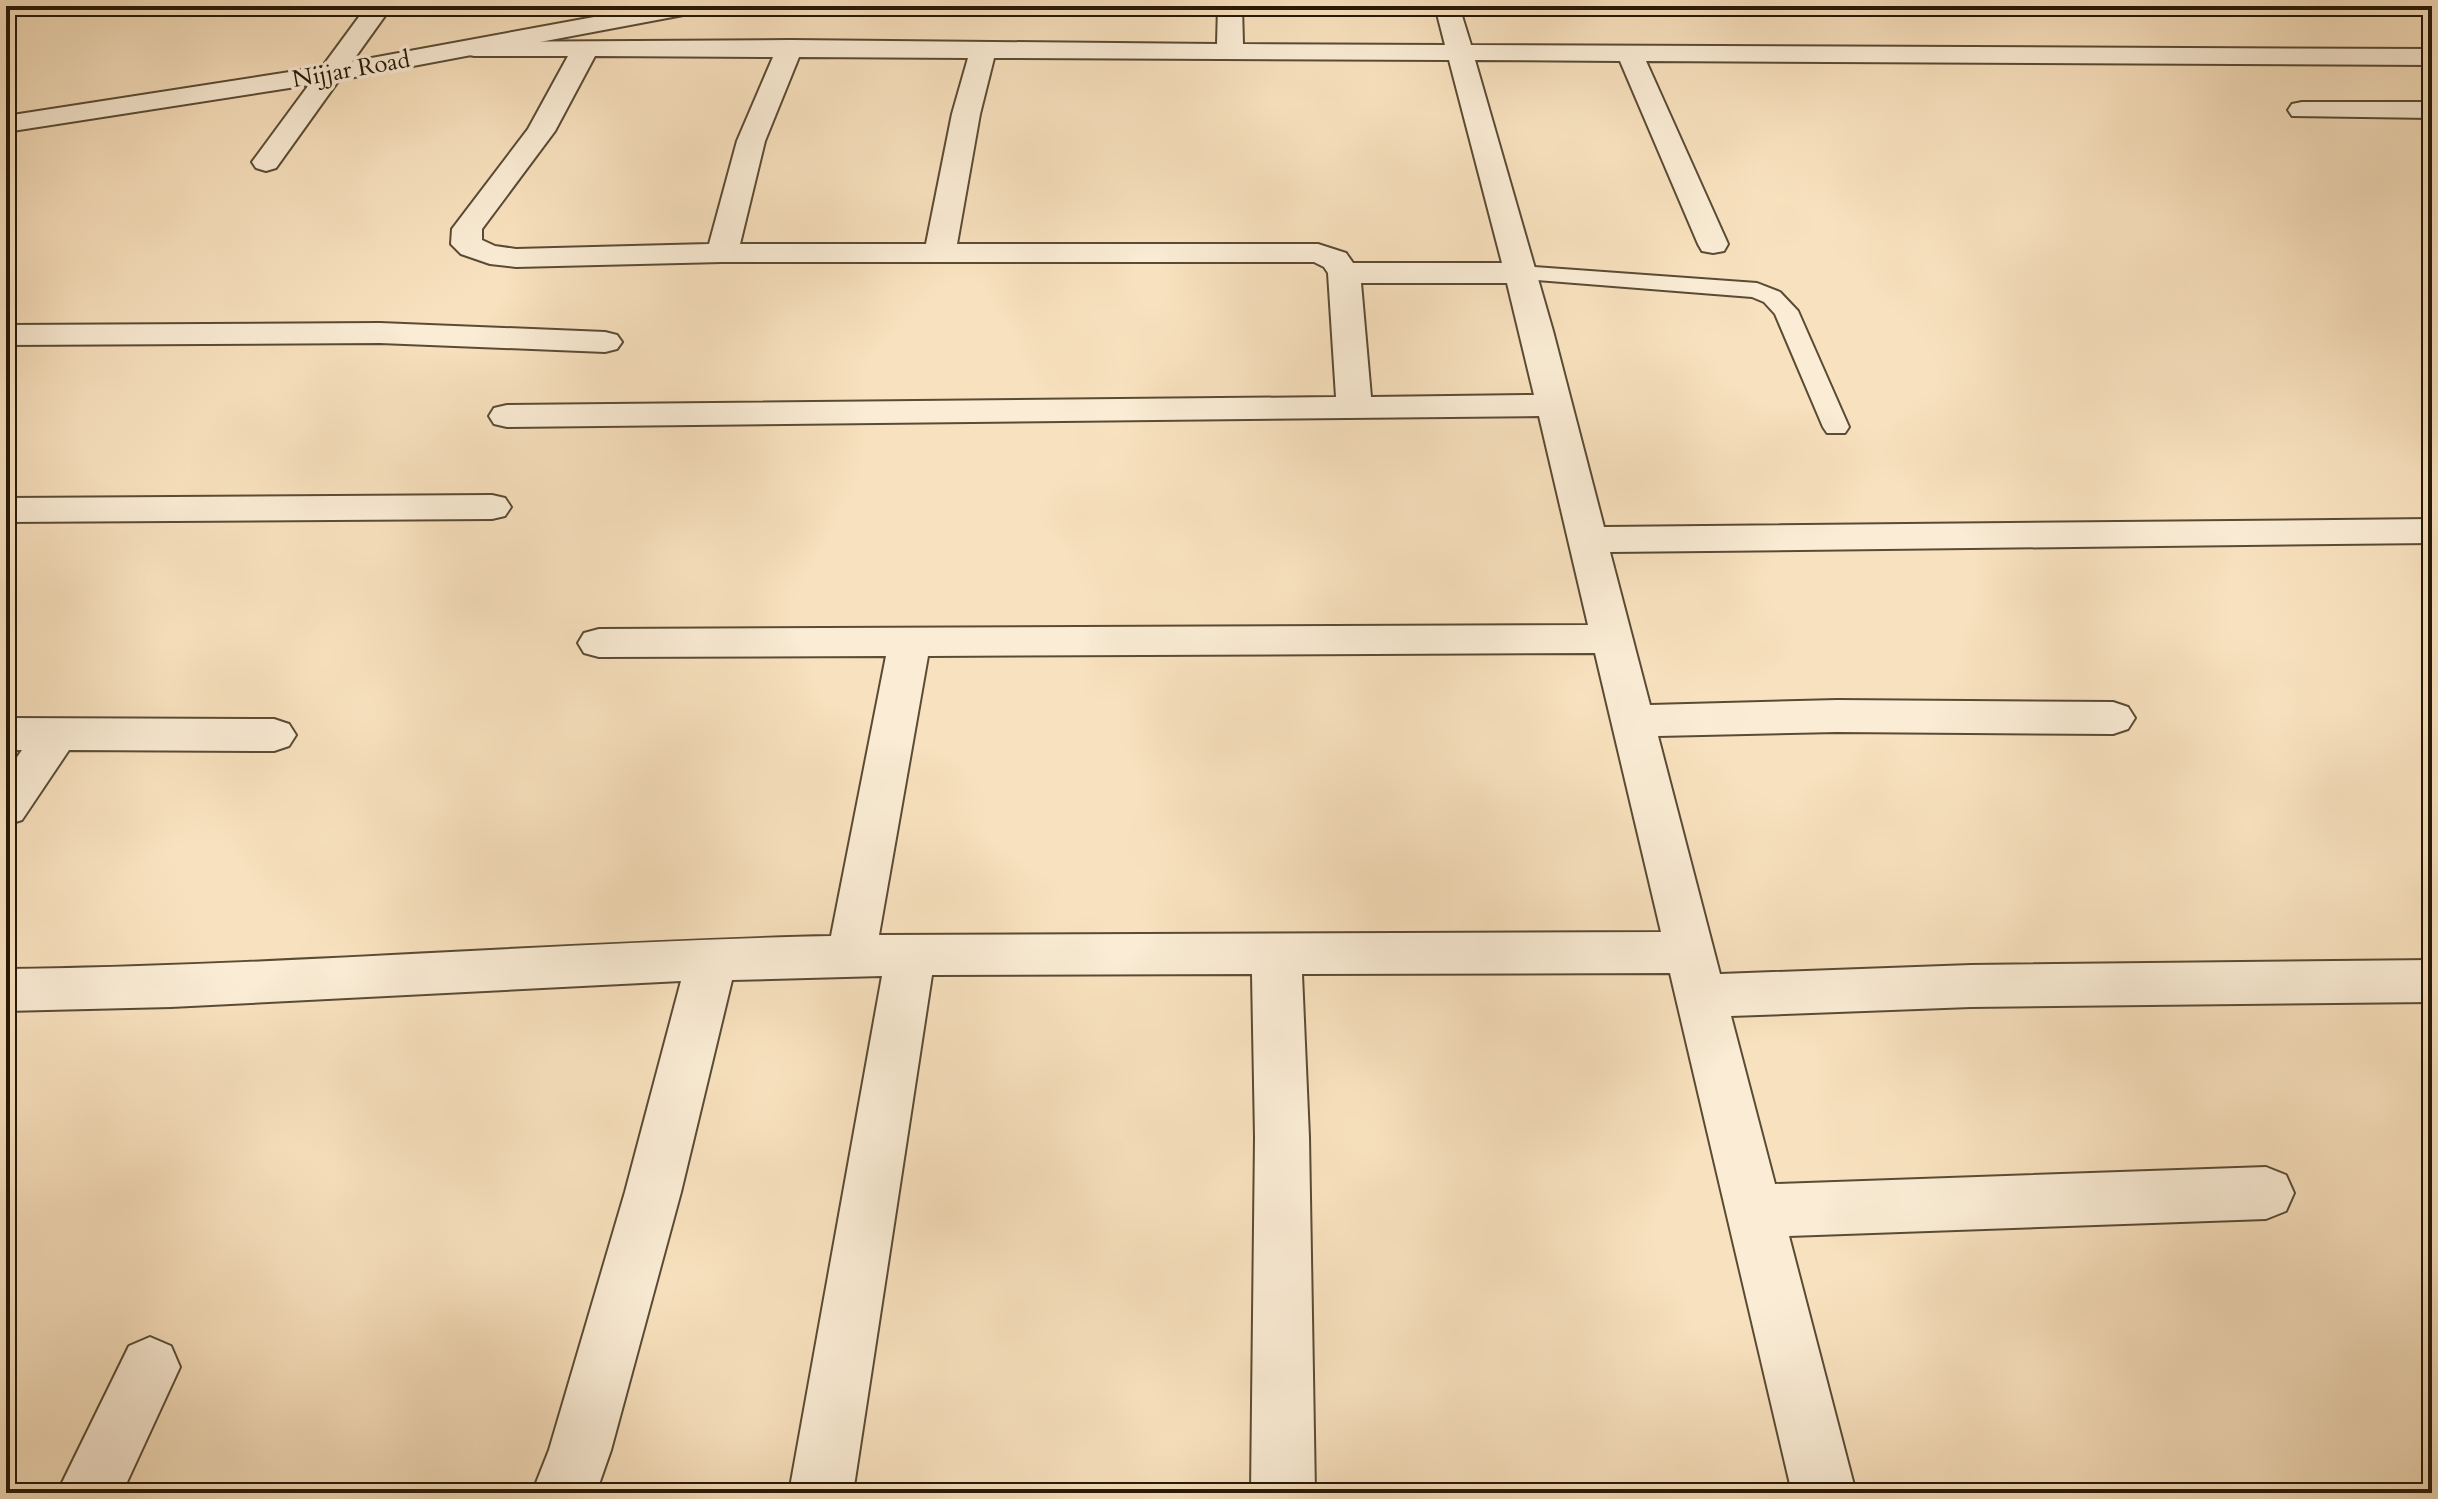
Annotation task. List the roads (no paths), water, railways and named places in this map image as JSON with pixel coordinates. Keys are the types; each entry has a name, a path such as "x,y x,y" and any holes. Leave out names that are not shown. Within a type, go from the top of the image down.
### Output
{"street":[{"path":"266,162 380,6"},
{"name":"Nijjar Road","path":"6,124 328,74 474,48 649,11 694,6"},
{"path":"1230,6 1230,52"},
{"path":"1447,6 1554,405 1824,1493"},
{"path":"474,48 2432,57"},
{"path":"586,48 541,131 467,229 466,244 491,256 516,258 722,253 1318,253 1335,260 1344,273 1354,409"},
{"path":"722,253 751,141 790,48"},
{"path":"940,253 966,114 983,52"},
{"path":"1629,52 1713,244"},
{"path":"2302,110 2432,110"},
{"path":"1344,273 1520,273"},
{"path":"6,335 420,334 605,342"},
{"path":"507,416 1554,405"},
{"path":"6,510 492,507"},
{"path":"1586,540 2432,531"},
{"path":"599,643 1612,639"},
{"path":"851,957 910,641"},
{"path":"1633,721 1837,716 2113,718"},
{"path":"6,734 274,735"},
{"path":"6,808 57,734"},
{"path":"6,990 258,984 446,971 1108,951 1277,955 1971,986 2432,981"},
{"path":"821,1493 910,955"},
{"path":"1277,955 1282,1137 1283,1493"},
{"path":"564,1493 580,1450 649,1207 711,962"},
{"path":"1754,1211 2266,1193"},
{"path":"89,1493 150,1367"}],"lane":[{"path":"1520,273 1757,290 1772,297 1786,311 1836,427"}]}
